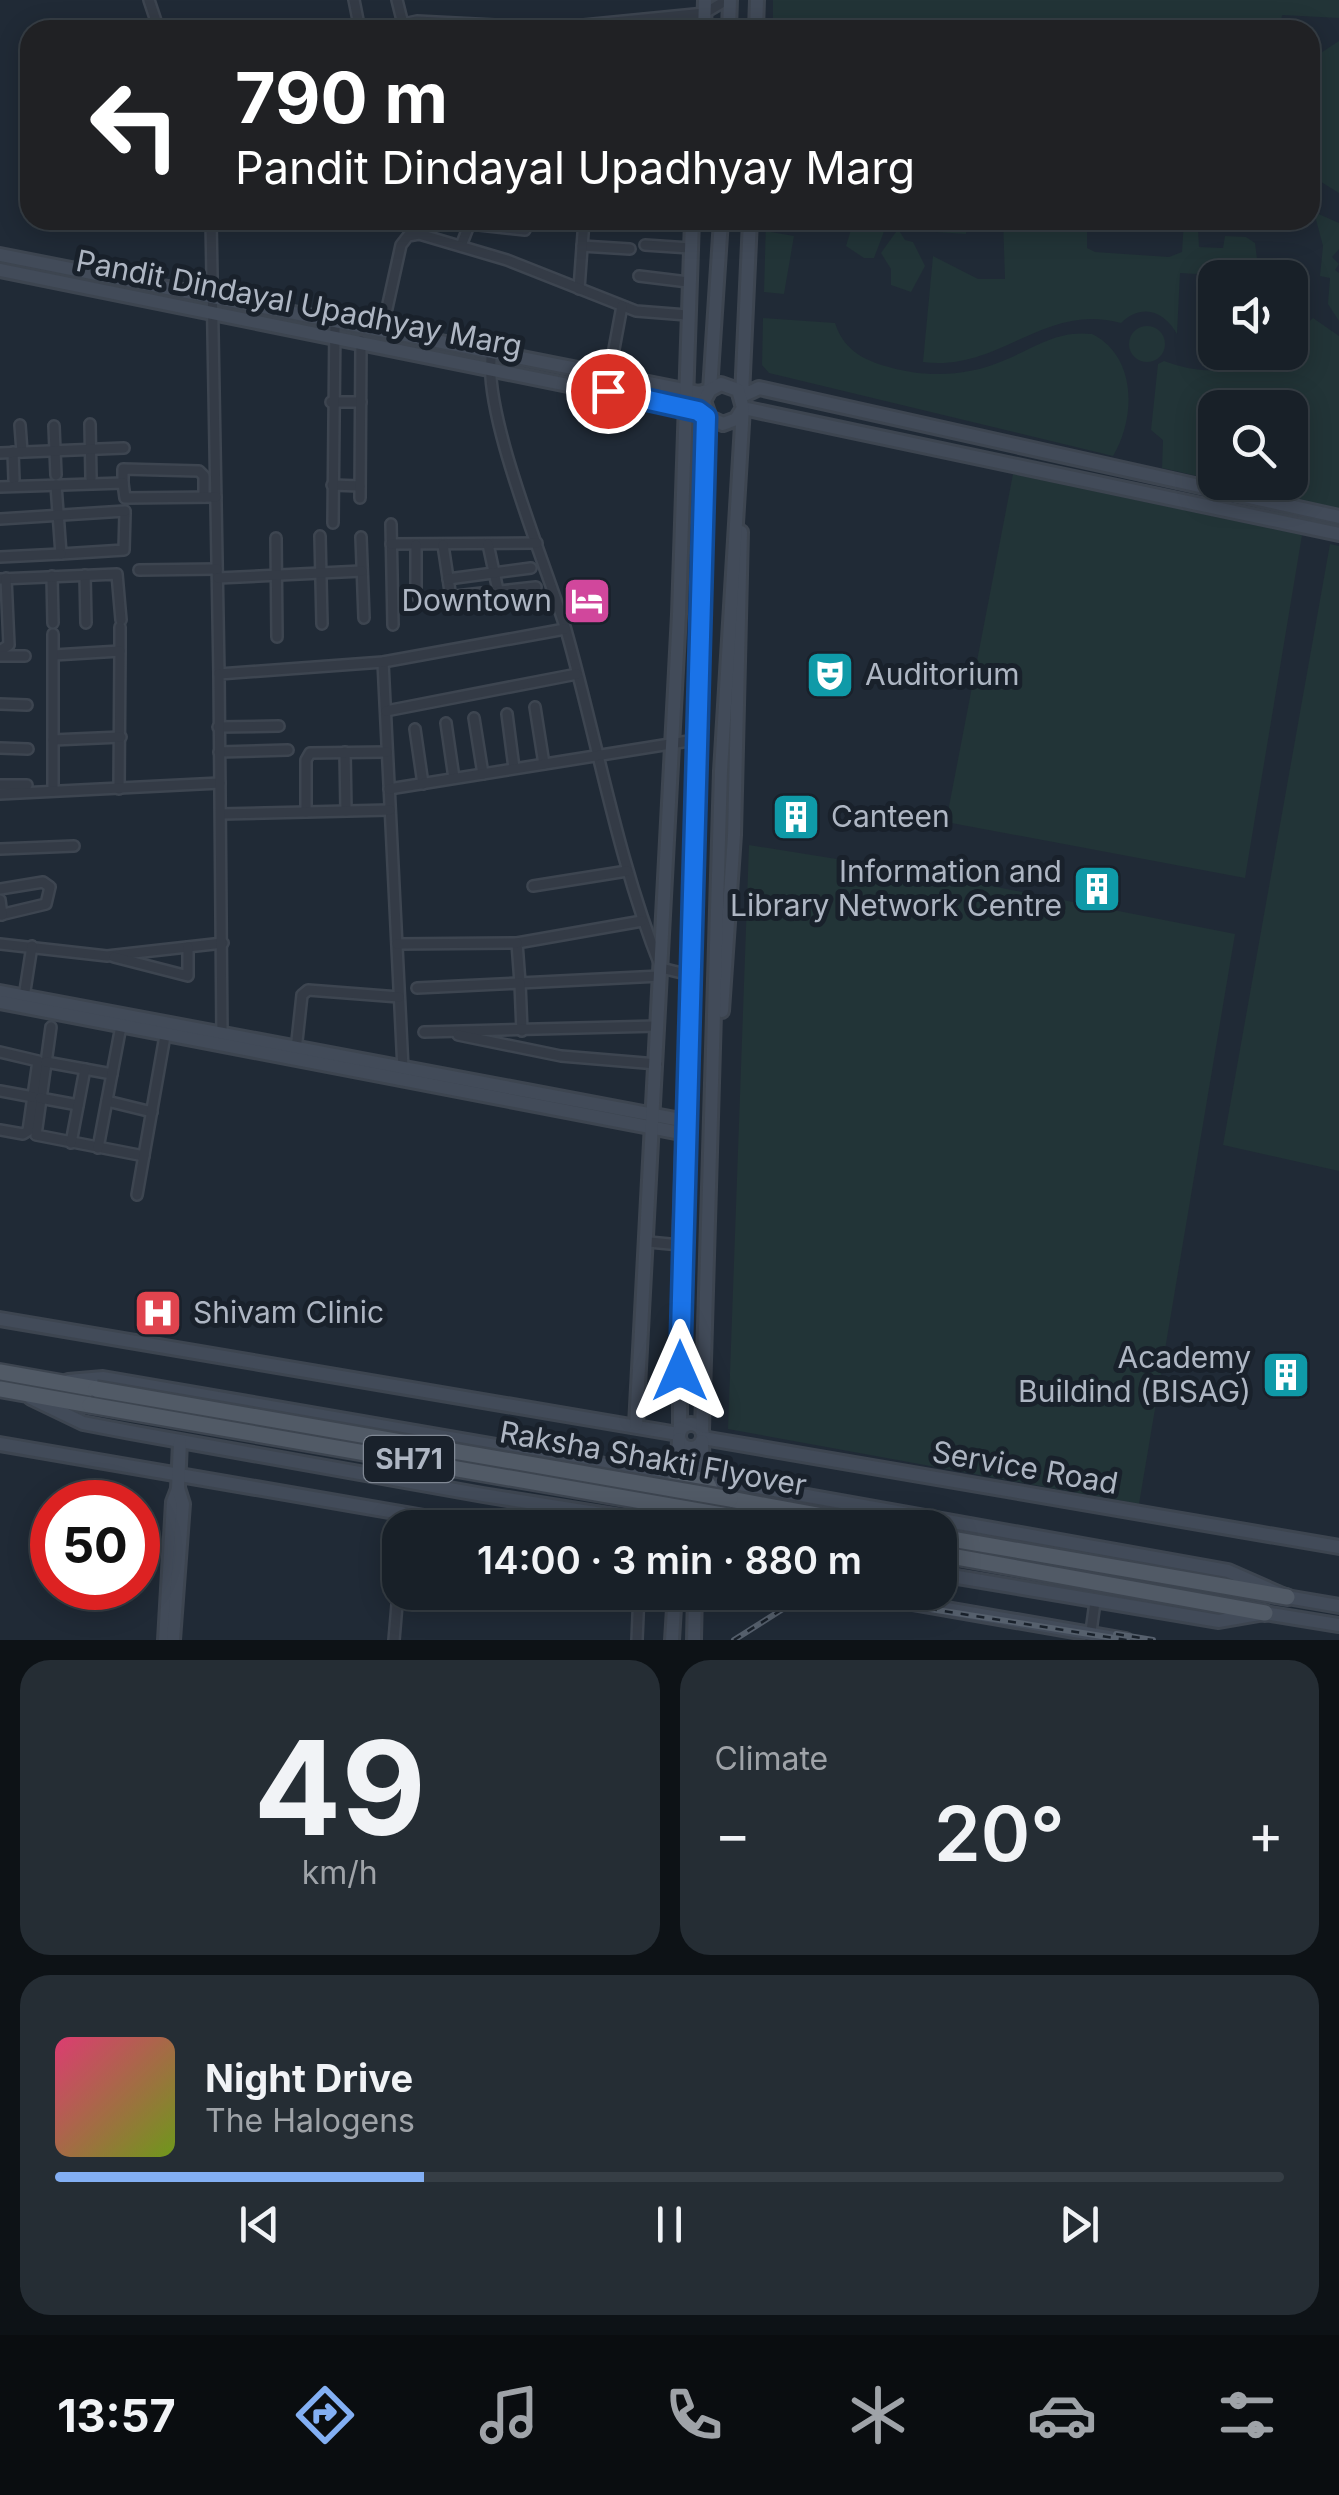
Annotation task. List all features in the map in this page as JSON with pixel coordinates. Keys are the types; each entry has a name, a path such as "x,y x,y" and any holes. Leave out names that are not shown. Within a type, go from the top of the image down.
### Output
{"main road":[{"name":"SH71","path":"0,1372 56,1382"},
{"name":"Raksha Shakti Flyover","path":"56,1382 93,1397 645,1510"},
{"name":"Raksha Shakti Flyover","path":"8,1391 93,1397 789,1510"},
{"path":"668,1510 664,1500 675,1482 691,1476 707,1484 715,1510"},
{"path":"957,1540 1288,1597"},
{"path":"957,1557 1265,1613"}],"street":[{"path":"665,20 729,0"},
{"path":"211,230 222,1041"},
{"path":"461,246 467,230"},
{"path":"579,289 583,230"},
{"path":"636,1425 655,1124 691,230"},
{"path":"56,1382 104,1378 646,1472 675,1482 704,401 710,390 721,230"},
{"path":"750,230 712,1074 702,1436 707,1484 740,1484 1228,1572 1288,1597 1339,1606"},
{"path":"382,331 402,245 408,236 461,246 649,314 687,315"},
{"path":"645,245 690,248"},
{"path":"582,246 630,249"},
{"name":"Pandit Dindayal Upadhyay Marg","path":"0,255 213,296 333,328 361,341 706,413"},
{"name":"Pandit Dindayal Upadhyay Marg","path":"0,270 211,312 382,331 684,392 710,390"},
{"path":"639,276 688,282"},
{"path":"609,376 622,306"},
{"path":"333,328 333,523"},
{"path":"360,498 361,341"},
{"path":"492,352 492,398 566,629 594,755 642,921 661,972"},
{"path":"710,390 727,384 742,402 1339,534"},
{"path":"706,413 716,422 730,423 742,402 759,388 1339,518"},
{"path":"331,402 361,402"},
{"path":"90,424 91,478"},
{"path":"14,480 20,426"},
{"path":"54,426 60,554"},
{"path":"0,453 124,448"},
{"path":"0,557 124,550 123,469 199,471 204,476 204,497"},
{"path":"1135,489 1138,474"},
{"path":"0,487 56,480 123,483"},
{"path":"332,485 360,486"},
{"path":"125,498 216,497"},
{"path":"0,520 124,513"},
{"path":"391,524 393,625"},
{"path":"320,536 322,624"},
{"path":"361,537 364,618"},
{"path":"276,538 277,636"},
{"path":"391,544 537,542"},
{"path":"488,544 502,609"},
{"path":"416,545 417,598 450,598 536,587"},
{"path":"443,545 450,598"},
{"path":"448,579 531,568"},
{"path":"140,570 277,576 362,572"},
{"path":"85,575 86,623"},
{"path":"0,654 9,645 3,579 118,575 119,789"},
{"path":"52,576 53,791"},
{"path":"219,674 383,662 566,629"},
{"path":"54,654 120,651"},
{"path":"0,654 26,656"},
{"path":"383,662 403,1076"},
{"path":"386,711 577,674"},
{"path":"0,704 27,705"},
{"path":"535,707 544,764"},
{"path":"507,714 514,768"},
{"path":"474,718 483,774"},
{"path":"446,723 454,778"},
{"path":"218,728 279,726"},
{"path":"415,729 422,784"},
{"path":"53,740 121,737"},
{"path":"389,789 695,740"},
{"path":"0,748 28,749"},
{"path":"219,752 288,750"},
{"path":"345,752 346,811"},
{"path":"306,812 307,756 387,752"},
{"path":"0,794 220,783"},
{"path":"0,785 28,785"},
{"path":"221,814 390,810"},
{"path":"0,848 74,846"},
{"path":"534,886 627,871"},
{"path":"0,889 43,882 50,887 46,904 1,916 0,900"},
{"path":"396,944 517,944 642,921"},
{"path":"107,956 223,943"},
{"path":"0,944 107,956 188,976 188,946"},
{"path":"517,944 522,1031"},
{"path":"24,997 32,946"},
{"path":"417,988 661,972 690,975"},
{"path":"296,1050 302,995 308,990 399,998"},
{"path":"0,992 166,1030 686,1128"},
{"path":"0,1002 121,1026 166,1030"},
{"path":"98,1148 121,1026"},
{"path":"424,1032 658,1026"},
{"path":"0,1130 26,1134 46,1062 51,1027"},
{"path":"137,1195 166,1030"},
{"path":"454,1032 573,1058 657,1064"},
{"path":"222,1041 296,1050 403,1076"},
{"path":"0,1052 37,1058 36,1135 144,1156"},
{"path":"46,1062 112,1074"},
{"path":"71,1143 85,1069"},
{"path":"0,1092 78,1105"},
{"path":"107,1101 152,1112"},
{"path":"649,1242 680,1245"},
{"path":"0,1318 636,1425 679,1434 688,1448 702,1436"},
{"path":"8,1391 83,1423 579,1510"},
{"path":"679,1434 692,1424 702,1436"},
{"name":"Service Road","path":"702,1436 1339,1547"},
{"path":"164,1640 172,1502 178,1481 180,1442"},
{"path":"0,1444 178,1481 390,1510"},
{"path":"173,1640 183,1504 178,1481"},
{"path":"957,1577 1219,1622 1265,1613 1339,1625"},
{"path":"1090,1637 1094,1602"},
{"path":"394,1640 397,1610"},
{"path":"637,1640 638,1610"},
{"path":"672,1640 674,1610"},
{"path":"694,1640 695,1610"},
{"path":"945,1610 1126,1640"}],"shaded area":[{"path":"773,0 1339,0 1339,18 1282,15 1281,20 773,20"},
{"path":"1339,41 1339,193 1320,181 1320,53"},
{"path":"1320,215 1339,223 1339,249 1332,257 1339,264 1335,270 1339,273 1339,321 1328,304 1330,278 1320,276"},
{"path":"766,230 794,236 784,294 764,292"},
{"path":"851,230 885,230 874,258 864,258 846,246"},
{"path":"897,230 905,240 913,242 925,266 911,292 891,285 891,269 881,253"},
{"path":"936,230 966,230 966,234"},
{"path":"1003,230 1087,230 1087,248 1095,252 1169,257 1182,252 1183,230 1198,230 1199,247 1223,248 1225,236 1246,237 1255,243 1257,259 1198,260 1198,274 1180,273 1177,334 1159,315 1145,312 1121,323 1094,319 1068,322 976,357 923,362 933,256 978,279 1005,279"},
{"path":"763,318 835,323 848,346 861,356 900,370 930,374 976,370 1057,337 1092,334 1118,357 1124,372 1128,406 1121,441 1113,456 769,373 762,365"},
{"path":"1313,318 1339,336 1339,509 1300,500 1308,500 1308,390 1198,390 1198,476 1162,468 1163,440 1151,430 1158,364 1164,361 1198,370 1308,370 1308,323"},
{"path":"1147,326 1160,331 1165,344 1160,357 1147,362 1134,357 1129,344 1134,331"},
{"path":"1013,474 1302,535 1245,878 946,822"},
{"path":"1330,544 1339,546 1339,1171 1223,1145"},
{"path":"749,845 936,875 1235,934 1139,1504 728,1429"}],"railway":[{"path":"734,1640 797,1600 842,1595 1127,1640"},
{"path":"1116,1634 1153,1640"}],"place":[{"name":"Downtown","path":"587,601"},
{"name":"Auditorium","path":"830,675"},
{"name":"Canteen","path":"796,817"},
{"name":"Information and Library Network Centre","path":"1097,889"},
{"name":"Shivam Clinic","path":"158,1313"},
{"name":"Academy Buildind (BISAG)","path":"1286,1375"}],"route":[{"path":"608,391 706,413 708,448 680,1245 680,1371"}]}
